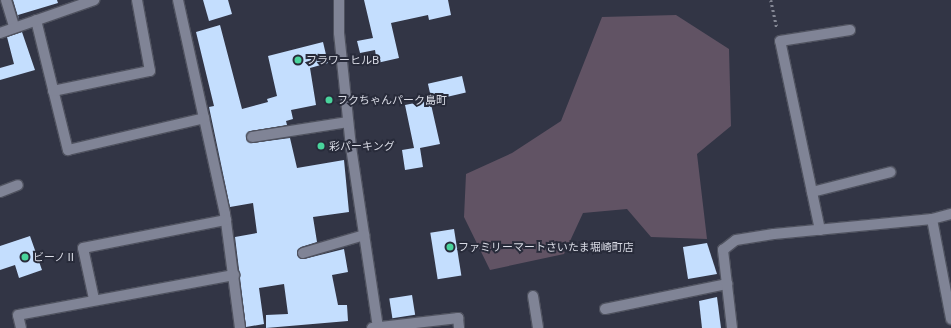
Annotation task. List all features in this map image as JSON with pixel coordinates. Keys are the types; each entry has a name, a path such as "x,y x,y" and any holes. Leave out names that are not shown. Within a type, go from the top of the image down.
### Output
{"street":[{"path":"6,0 14,27"},
{"path":"53,91 150,71 137,0"},
{"path":"178,0 226,220 240,328"},
{"path":"339,0 338,33 348,122 376,328 458,318 459,328"},
{"path":"0,33 90,1"},
{"path":"36,20 68,150 204,118"},
{"path":"820,230 780,41 850,30"},
{"path":"252,137 348,122"},
{"path":"812,192 891,172"},
{"path":"0,192 18,185"},
{"path":"732,328 723,250 736,240 932,219 951,214"},
{"path":"932,219 951,319"},
{"path":"94,299 83,248 226,220"},
{"path":"304,253 364,235"},
{"path":"20,328 18,315 94,299 234,275"},
{"path":"605,309 726,284"},
{"path":"533,296 538,328"}],"path":[{"path":"772,0 780,41"}],"shaded area":[{"path":"676,15 729,49 731,126 697,154 707,239 651,237 627,209 583,213 564,254 490,270 464,217 466,174 512,153 561,121 602,17"}],"building":[{"path":"13,0 57,0 58,3 18,15 19,20"},
{"path":"203,0 228,0 232,14 209,21"},
{"path":"364,0 448,0 451,15 429,20 428,15 391,23 399,58 377,63 375,50 360,53 357,41 373,38"},
{"path":"220,25 242,109 268,102 267,99 277,96 268,56 323,42 328,63 310,68 316,105 291,110 293,119 286,121 287,125 251,131 246,138 253,143 290,138 297,168 344,160 349,212 313,217 317,242 301,247 297,254 304,259 344,249 348,272 332,275 338,305 347,305 348,321 266,328 266,315 288,314 284,284 259,288 264,324 246,327 235,237 257,233 253,203 230,207 209,107 214,106 196,32"},
{"path":"22,32 35,70 0,80 0,68 14,64 7,37"},
{"path":"462,76 466,93 432,100 428,84"},
{"path":"430,100 440,144 420,148 423,167 405,170 402,150 414,148 405,105"},
{"path":"454,229 461,275 438,279 430,233"},
{"name":"ビーノⅡ","path":"30,236 42,270 19,278 15,265 0,270 0,246"},
{"path":"707,243 717,274 688,279 683,247"},
{"path":"412,295 415,315 392,318 389,299"},
{"path":"717,297 721,328 702,328 699,301"}],"place":[{"name":"フラワーヒルB","path":"298,60"},
{"name":"フクちゃんパーク島町","path":"329,100"},
{"name":"彩パーキング","path":"321,146"},
{"name":"ファミリーマートさいたま堀崎町店","path":"450,247"},
{"name":"ビーノⅡ","path":"25,257"}]}
